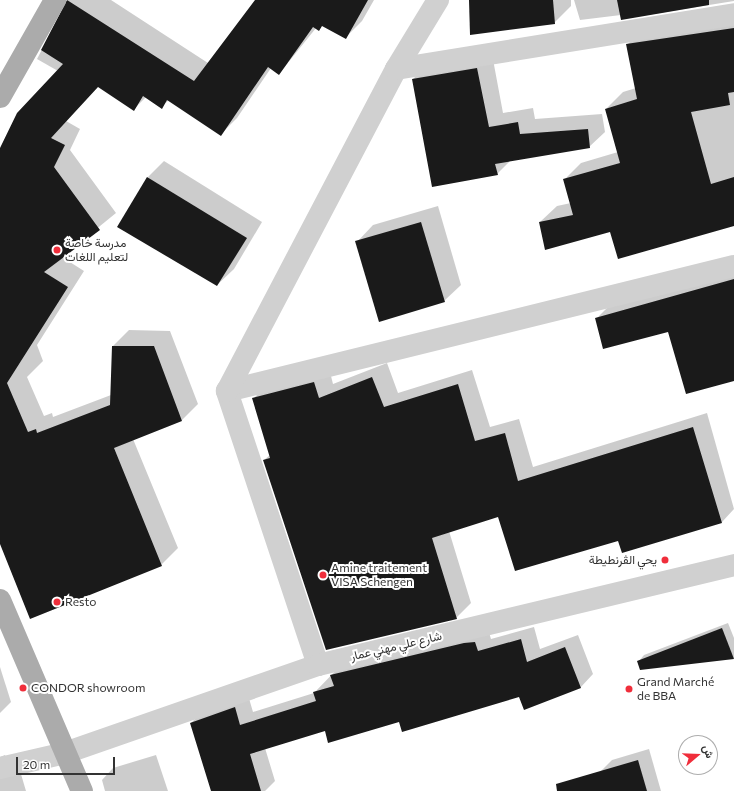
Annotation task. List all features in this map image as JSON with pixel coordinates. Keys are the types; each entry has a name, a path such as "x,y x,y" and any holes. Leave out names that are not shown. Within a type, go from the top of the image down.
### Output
{"main road":[{"path":"0,97 55,0"},
{"path":"0,600 82,791"}],"street":[{"path":"318,665 228,391 396,69 438,0"},
{"path":"396,69 734,14"},
{"path":"228,391 734,266"},
{"name":"شارع علي مهني عمار","path":"0,768 65,753 318,665 734,565"}],"building":[{"path":"67,0 194,81 255,0 368,0 346,39 322,26 319,31 313,27 279,75 268,67 221,136 167,100 162,109 143,96 134,111 98,87 51,138 65,145 54,167 100,230 44,272 68,287 7,383 28,432 36,429 37,433 110,405 112,346 154,346 182,421 114,448 162,566 30,619 0,544 0,148 17,113 63,64 41,50"},
{"path":"469,0 553,0 555,24 470,35"},
{"path":"617,0 709,0 709,5 621,20"},
{"path":"734,28 734,92 728,93 730,105 691,112 711,184 734,177 734,226 618,259 610,232 545,250 539,222 573,215 563,179 620,163 605,109 637,99 626,44"},
{"path":"477,68 489,127 518,122 520,134 588,129 590,148 495,164 498,175 432,187 412,79"},
{"path":"147,177 247,238 217,286 117,227"},
{"path":"421,222 445,302 379,322 355,241"},
{"path":"734,279 734,381 686,394 668,332 603,349 595,318"},
{"path":"372,377 384,407 458,384 475,441 505,433 518,481 693,427 722,523 622,553 618,541 515,571 498,517 432,538 457,619 326,650 263,460 270,458 252,398 314,382 319,398"},
{"path":"722,628 734,659 640,670 637,661"},
{"path":"521,639 527,662 565,647 581,688 524,710 519,697 402,732 399,722 328,743 325,731 250,754 261,791 211,791 190,723 235,707 240,725 316,701 313,692 334,686 330,675 464,643 475,642 478,651"},
{"path":"638,760 647,791 557,791 556,784"}],"place":[{"name":"مدرسة خاصة لتعليم اللغات","path":"57,250"},
{"name":"يحي الڤرنطيطة","path":"665,560"},
{"name":"Amine traitement VISA Schengen","path":"323,575"},
{"name":"Resto","path":"57,602"},
{"name":"CONDOR showroom","path":"23,688"},
{"name":"Grand Marché de BBA","path":"629,689"}]}
